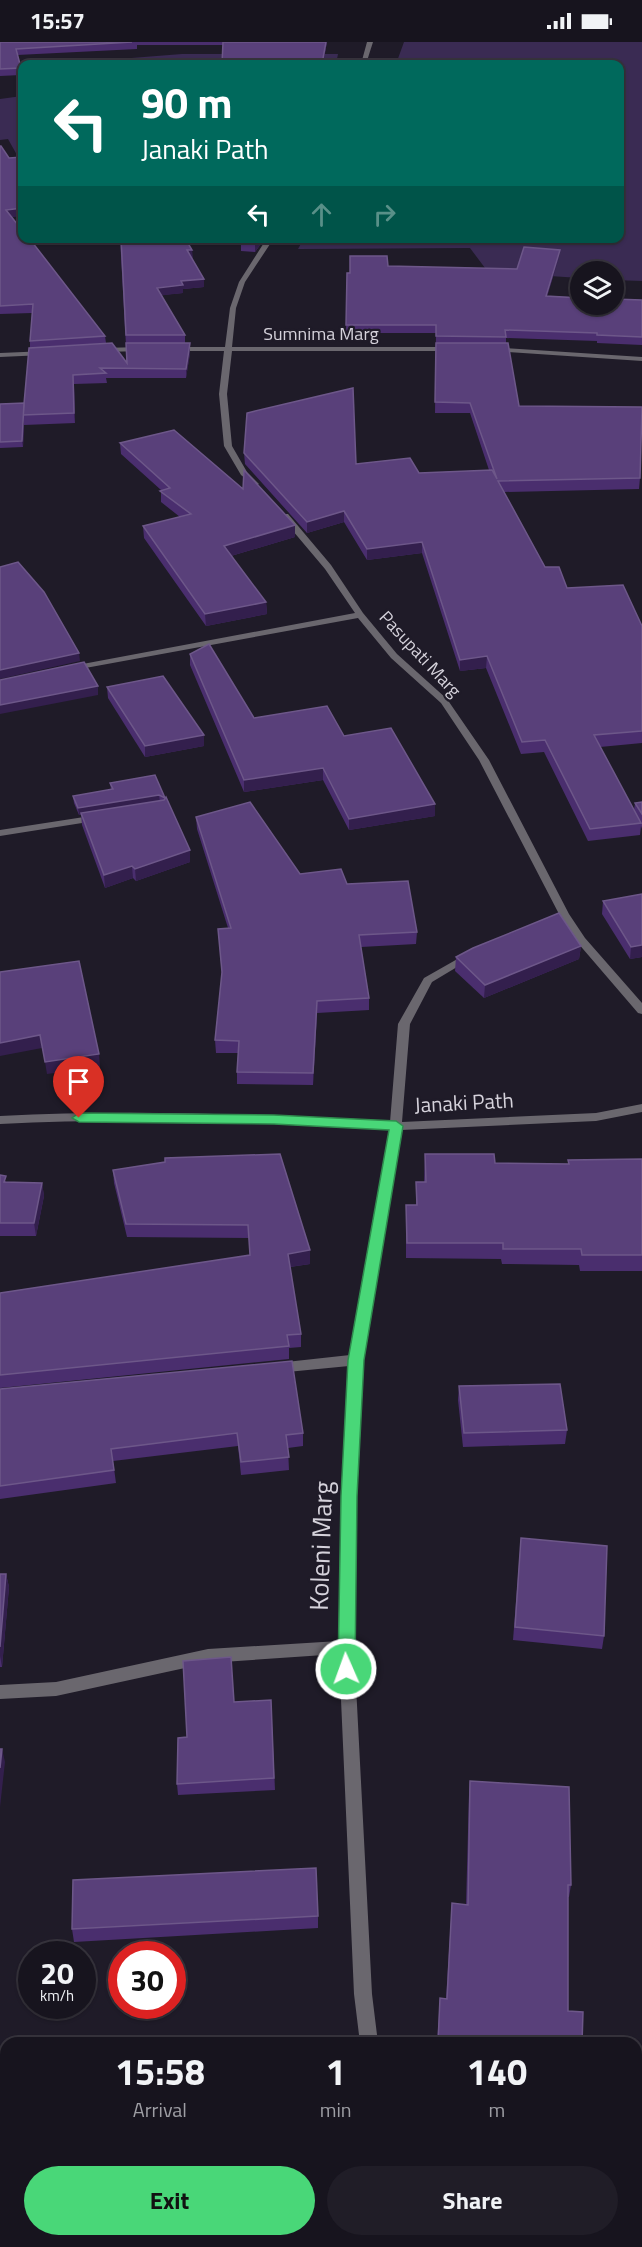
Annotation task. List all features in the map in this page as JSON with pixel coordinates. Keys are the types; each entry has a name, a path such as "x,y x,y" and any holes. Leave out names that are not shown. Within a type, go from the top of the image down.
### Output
{"street":[{"path":"364,60 370,42"},
{"path":"259,489 244,473 228,446 223,394 233,308 242,282 268,243"},
{"path":"88,351 154,349"},
{"name":"Sumnima Marg","path":"165,349 462,349"},
{"path":"486,349 599,354 642,359"},
{"path":"0,355 54,353"},
{"name":"Pasupati Marg","path":"281,512 328,567 360,615 394,656 444,701 484,760 558,916 581,939 642,1010"},
{"path":"67,670 134,655 360,615"},
{"path":"0,833 103,817"},
{"name":"Koleni Marg","path":"368,2037 363,1994 345,1647 356,1360 396,1126 404,1024 428,980 478,951"},
{"name":"Janaki Path","path":"0,1120 57,1117 274,1119 396,1126 596,1117 642,1108"},
{"path":"261,1370 356,1360"},
{"path":"0,1692 56,1689 208,1656 345,1647"}],"shaded area":[{"path":"404,42 642,42 642,281 624,280 624,261 570,261 570,277 488,272 470,248 298,249 301,243 624,243 624,60 397,60"},
{"path":"182,54 338,54 337,60 106,60"},
{"path":"18,97 18,155 8,139 0,140 0,99"}],"building":[{"path":"0,42 132,42 16,49 18,68 0,69"},
{"path":"223,42 326,42 323,60 222,60"},
{"path":"1,146 9,158 18,157 18,208 6,210 18,225 18,243 33,243 105,336 30,341 33,304 0,306"},
{"path":"121,243 188,243 192,250 187,250 204,279 181,281 183,285 157,288 185,335 126,335"},
{"path":"524,247 560,250 546,296 570,297 570,315 624,315 624,299 642,300 642,337 505,330 506,337 436,336 436,325 346,325 347,273 350,273 350,256 387,256 388,266 517,269"},
{"path":"112,343 127,363 126,343 190,343 186,369 100,368 106,373 73,375 74,413 23,415 29,348"},
{"path":"436,343 508,343 519,406 642,407 640,478 498,481 545,567 559,567 567,588 623,585 642,626 642,731 594,735 641,823 590,829 545,740 522,742 487,656 460,660 422,542 367,549 344,511 307,522 244,453 247,413 353,388 356,464 410,458 419,473 492,470 497,479 470,403 435,402"},
{"path":"24,403 22,441 0,442 0,404"},
{"path":"174,430 243,489 244,470 295,525 224,546 266,602 205,614 143,526 191,514 160,491 170,488 120,443"},
{"path":"18,562 44,592 79,653 0,670 0,567"},
{"path":"209,644 254,718 327,706 344,736 391,728 435,804 349,819 323,768 244,780 190,654"},
{"path":"84,662 98,686 0,705 0,680"},
{"path":"163,676 204,735 145,746 107,687"},
{"path":"155,775 165,798 159,795 78,808 73,796 113,789 110,783"},
{"path":"166,797 190,850 135,869 132,866 104,875 81,813 164,800"},
{"path":"250,802 300,874 341,869 347,884 408,881 417,932 359,935 369,998 317,1001 313,1073 237,1072 239,1041 215,1040 222,972 218,929 231,928 196,817"},
{"path":"642,802 642,814 635,803"},
{"path":"642,894 642,945 631,947 603,901"},
{"path":"559,913 581,946 485,985 456,957 473,948"},
{"path":"79,961 99,1054 45,1062 40,1035 0,1043 0,972"},
{"path":"280,1154 310,1250 288,1254 301,1334 287,1335 289,1346 0,1375 0,1293 250,1255 248,1225 126,1224 113,1170 165,1162 165,1158"},
{"path":"425,1154 494,1154 495,1163 569,1164 568,1160 642,1159 642,1255 582,1255 581,1249 503,1249 503,1243 407,1243 406,1205 417,1205 416,1182 426,1182"},
{"path":"0,1175 6,1176 4,1182 42,1183 34,1223 0,1223"},
{"path":"292,1361 303,1433 286,1435 289,1457 241,1462 237,1433 111,1449 114,1470 0,1486 0,1389"},
{"path":"560,1384 567,1430 464,1433 459,1386"},
{"path":"521,1538 607,1546 604,1636 515,1627"},
{"path":"0,1574 6,1574 0,1647"},
{"path":"231,1657 234,1702 271,1700 274,1778 177,1784 178,1738 187,1737 183,1661"},
{"path":"470,1781 569,1787 571,1885 568,1885 568,2011 583,2012 582,2037 438,2037 440,1998 447,1999 452,1903 468,1905"},
{"path":"316,1868 318,1916 72,1929 73,1880"}],"route":[{"path":"79,1118 274,1119 396,1126 356,1360 349,1496 346,1669"}]}
